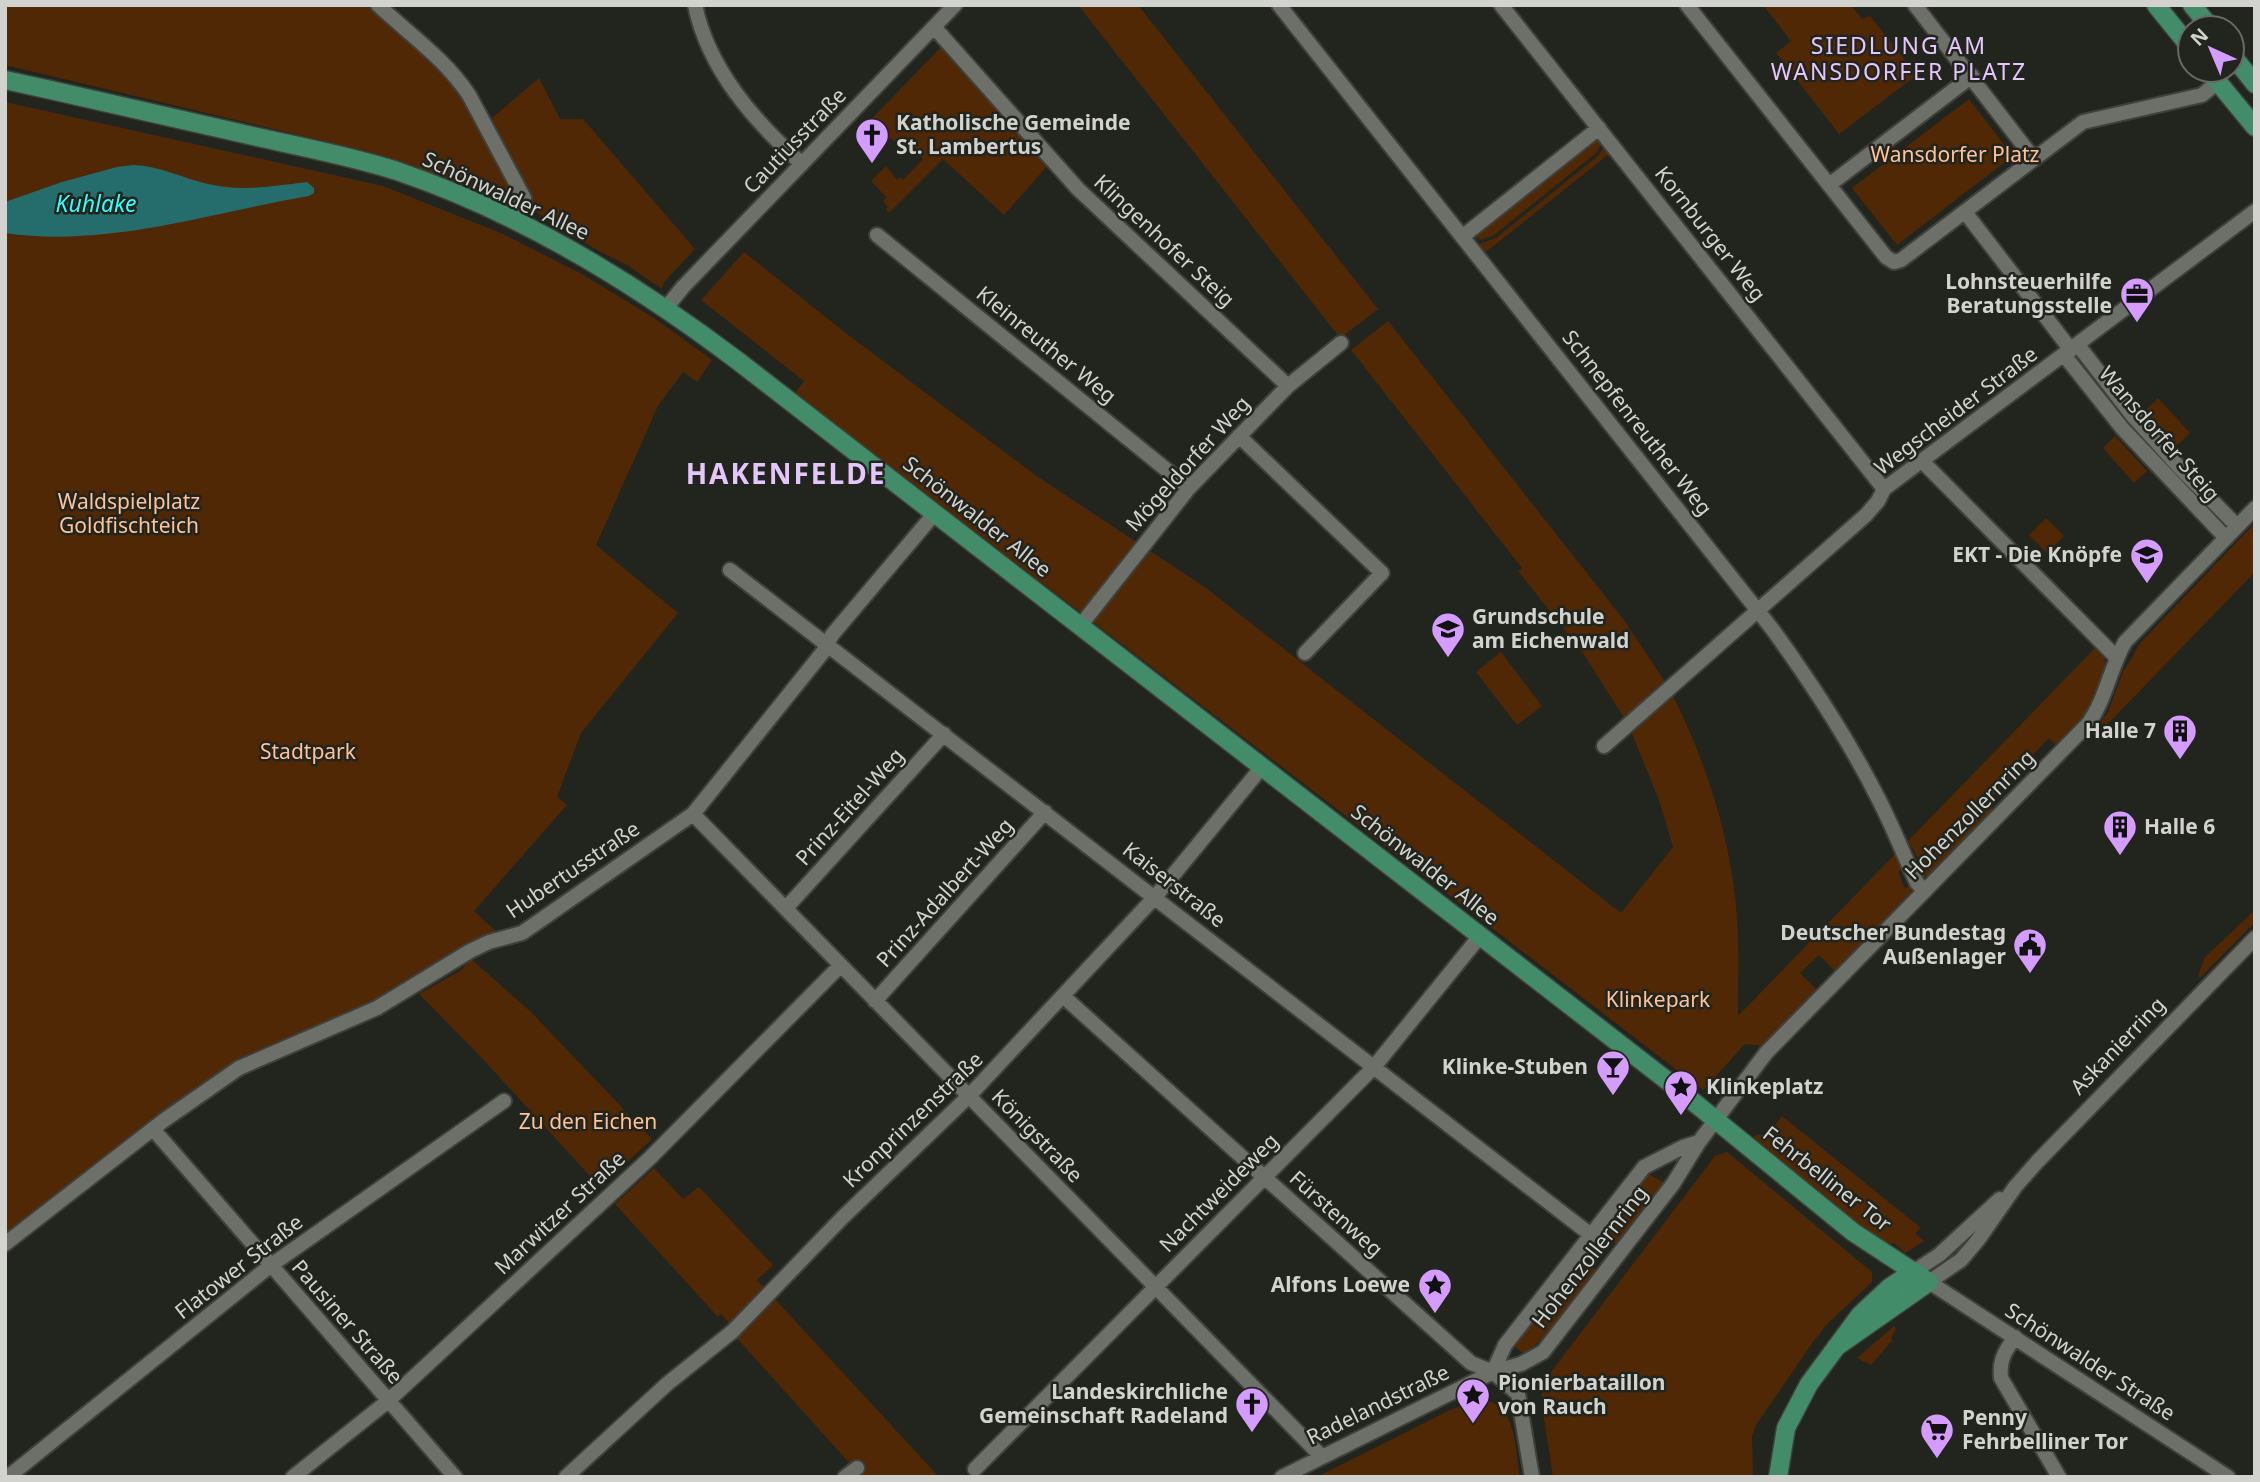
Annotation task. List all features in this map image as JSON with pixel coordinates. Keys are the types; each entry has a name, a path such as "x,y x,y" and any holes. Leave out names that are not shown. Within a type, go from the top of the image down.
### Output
{"main road":[{"path":"2156,5 2176,30"},
{"name":"Schönwalder Allee","path":"5,80 335,154 397,171 459,195 580,255 666,308 1716,1119"},
{"path":"2220,84 2255,127"},
{"name":"Fehrbelliner Tor","path":"1716,1119 1853,1232 1929,1282"},
{"name":"Askanierring","path":"1778,1477 1782,1444 1790,1417 1809,1384 1851,1325 1874,1300 1913,1272"},
{"name":"Askanierring","path":"1836,1347 1929,1282"}],"street":[{"path":"378,5 440,62 469,95 524,198 512,220"},
{"path":"695,5 702,30 727,80 743,102 802,163"},
{"name":"Cautiusstraße","path":"666,308 683,287 955,5"},
{"name":"Schnepfenreuther Weg","path":"1279,5 1758,610 1828,710 1880,801 1917,883 1925,891"},
{"name":"Kornburger Weg","path":"1502,5 1884,489"},
{"path":"1687,5 1886,257 1894,262 1901,260 2083,122 2202,95 2208,84"},
{"path":"1915,5 2034,159"},
{"name":"Klingenhofer Steig","path":"934,27 1078,189 1288,386"},
{"path":"1829,185 1972,76"},
{"path":"1462,236 1599,128"},
{"name":"Wegscheider Straße","path":"1604,746 1866,515 1884,489 2255,211"},
{"name":"Wansdorfer Steig","path":"1965,212 2071,350 2122,428 2226,538"},
{"name":"Kleinreuther Weg","path":"877,235 1189,488"},
{"name":"Mögeldorfer Weg","path":"1080,626 1189,488 1288,386 1341,343"},
{"name":"Wansdorfer Steig","path":"2071,350 2237,526"},
{"path":"1239,436 1382,573 1305,653"},
{"path":"1923,462 2116,657"},
{"name":"Hohenzollernring","path":"1493,1372 1521,1364 1543,1352 1673,1184 1699,1142 1766,1053 2088,724 2102,703 2116,657 2125,642 2255,508"},
{"name":"Hubertusstraße","path":"5,1244 153,1129 239,1068 376,1008 470,951 489,942 522,933 693,814 832,635 934,513"},
{"name":"Kaiserstraße","path":"730,570 1591,1235"},
{"name":"Prinz-Eitel-Weg","path":"786,908 944,734"},
{"name":"Kronprinzenstraße","path":"566,1477 667,1384 733,1331 849,1212 970,1096 1155,897 1262,767"},
{"name":"Prinz-Adalbert-Weg","path":"875,1001 1045,812"},
{"name":"Königstraße","path":"693,814 1322,1457"},
{"name":"Nachtweideweg","path":"975,1469 1374,1067 1480,936"},
{"name":"Askanierring","path":"1913,1272 1939,1255 2015,1187 2255,938"},
{"name":"Marwitzer Straße","path":"293,1477 388,1401 650,1158 841,965"},
{"name":"Fürstenweg","path":"1063,996 1471,1363 1493,1372"},
{"name":"Flatower Straße","path":"8,1477 270,1266 504,1101"},
{"name":"Pausiner Straße","path":"153,1129 455,1477"},
{"name":"Hohenzollernring","path":"1493,1372 1505,1345 1644,1167 1699,1142"},
{"name":"Askanierring","path":"1929,1282 1961,1260 1979,1240 2015,1187"},
{"name":"Schönwalder Straße","path":"1929,1282 2228,1477"},
{"path":"2015,1337 2003,1353 2001,1378 2059,1477"},
{"path":"1493,1372 1518,1394 1532,1477"},
{"name":"Radelandstraße","path":"1282,1477 1493,1372"}],"green space":[{"path":"5,5 369,5 464,95 474,89 491,119 539,78 560,119 583,119 695,249 664,282 662,289 627,265 595,249 523,204 507,198 484,194 367,151 5,65"},
{"path":"1078,5 1138,5 1378,309 1342,337 1337,334"},
{"path":"1763,5 1851,5 1862,19 1870,16 1917,75 1839,134 1776,53 1791,41"},
{"path":"943,45 1049,164 1004,215 943,159 889,213 883,201 886,197 871,181 886,166 897,180 900,177 903,180 923,159 909,145 904,150 891,138 875,152 857,134"},
{"name":"Wansdorfer Platz","path":"1969,99 2013,156 1897,245 1852,188"},
{"name":"Stadtpark","path":"5,102 383,186 503,234 580,273 654,318 712,360 697,382 683,372 658,406 596,545 678,613 581,733 557,797 567,805 474,911 496,931 397,990 332,1024 246,1055 154,1121 5,1238"},
{"path":"1592,139 1603,141 1596,153 1494,235 1481,240 1476,238 1479,231"},
{"path":"1604,147 1609,154 1486,252 1479,244 1496,238 1598,156"},
{"name":"Klinkepark","path":"744,252 847,334 1038,477 1206,588 1621,913 1673,847 1659,800 1630,729 1671,692 1708,779 1726,841 1736,903 1738,1016 1897,852 1904,866 1898,872 1905,889 1911,884 1911,892 1835,971 1819,955 1800,973 1817,990 1765,1046 1745,1044 1703,1090 795,393 804,381 701,300"},
{"path":"1388,321 1624,620 1667,685 1626,721 1583,653 1518,571 1522,568 1351,350"},
{"path":"2158,398 2190,433 2173,449 2141,415"},
{"path":"2115,436 2147,471 2134,483 2103,448"},
{"path":"2046,518 2064,536 2047,553 2029,535"},
{"path":"2255,523 2255,572 2097,735 2099,724 2108,712 2123,672 2141,642"},
{"path":"2096,647 2104,657 2106,671 2097,694 2081,718 2057,746 2049,738 1987,802 1994,810 1931,874 1922,878 1918,873 1923,867 1908,841"},
{"path":"1501,652 1542,706 1517,725 1476,672"},
{"path":"2255,910 2255,922 2200,978 2198,976 2205,957"},
{"name":"Zu den Eichen","path":"471,959 531,1012 652,1139 600,1187 419,994 460,971"},
{"path":"1782,1116 1921,1228 1915,1233 1924,1241 1905,1253 1894,1243 1888,1247 1753,1140 1756,1135 1768,1134"},
{"path":"1727,1152 1872,1272 1872,1282 1827,1324 1756,1425 1752,1436 1753,1477 1553,1477 1542,1405 1542,1384 1715,1156"},
{"name":"Zu den Eichen","path":"654,1168 683,1199 699,1187 773,1265 757,1280 765,1289 729,1323 721,1314 718,1317 615,1204"},
{"path":"1647,1173 1665,1183 1618,1245 1602,1232"},
{"path":"1581,1258 1597,1271 1552,1329 1525,1355 1513,1345"},
{"path":"774,1298 939,1477 862,1477 734,1335"},
{"path":"1894,1326 1896,1329 1892,1341 1871,1365 1857,1358"},
{"path":"1479,1399 1501,1408 1507,1417 1515,1440 1520,1477 1317,1477 1448,1411"}],"water":[{"name":"Kuhlake","path":"133,165 233,188 307,182 314,188 314,193 196,219 120,232 82,236 5,233 5,202 62,182"}],"place":[{"name":"Katholische Gemeinde St. Lambertus","path":"872,165"},
{"name":"Lohnsteuerhilfe Beratungsstelle","path":"2137,324"},
{"name":"EKT - Die Knöpfe","path":"2147,585"},
{"name":"Grundschule am Eichenwald","path":"1448,659"},
{"name":"Halle 7","path":"2180,761"},
{"name":"Halle 6","path":"2120,857"},
{"name":"Deutscher Bundestag Außenlager","path":"2030,975"},
{"name":"Klinke-Stuben","path":"1613,1097"},
{"name":"Klinkeplatz","path":"1681,1117"},
{"name":"Alfons Loewe","path":"1435,1315"},
{"name":"Pionierbataillon von Rauch","path":"1473,1425"},
{"name":"Landeskirchliche Gemeinschaft Radeland","path":"1252,1434"},
{"name":"Penny Fehrbelliner Tor","path":"1937,1460"}],"district":[{"name":"SIEDLUNG AM WANSDORFER PLATZ","path":"1899,59"},
{"name":"HAKENFELDE","path":"786,474"}],"park label":[{"name":"Waldspielplatz Goldfischteich","path":"129,514"}]}
